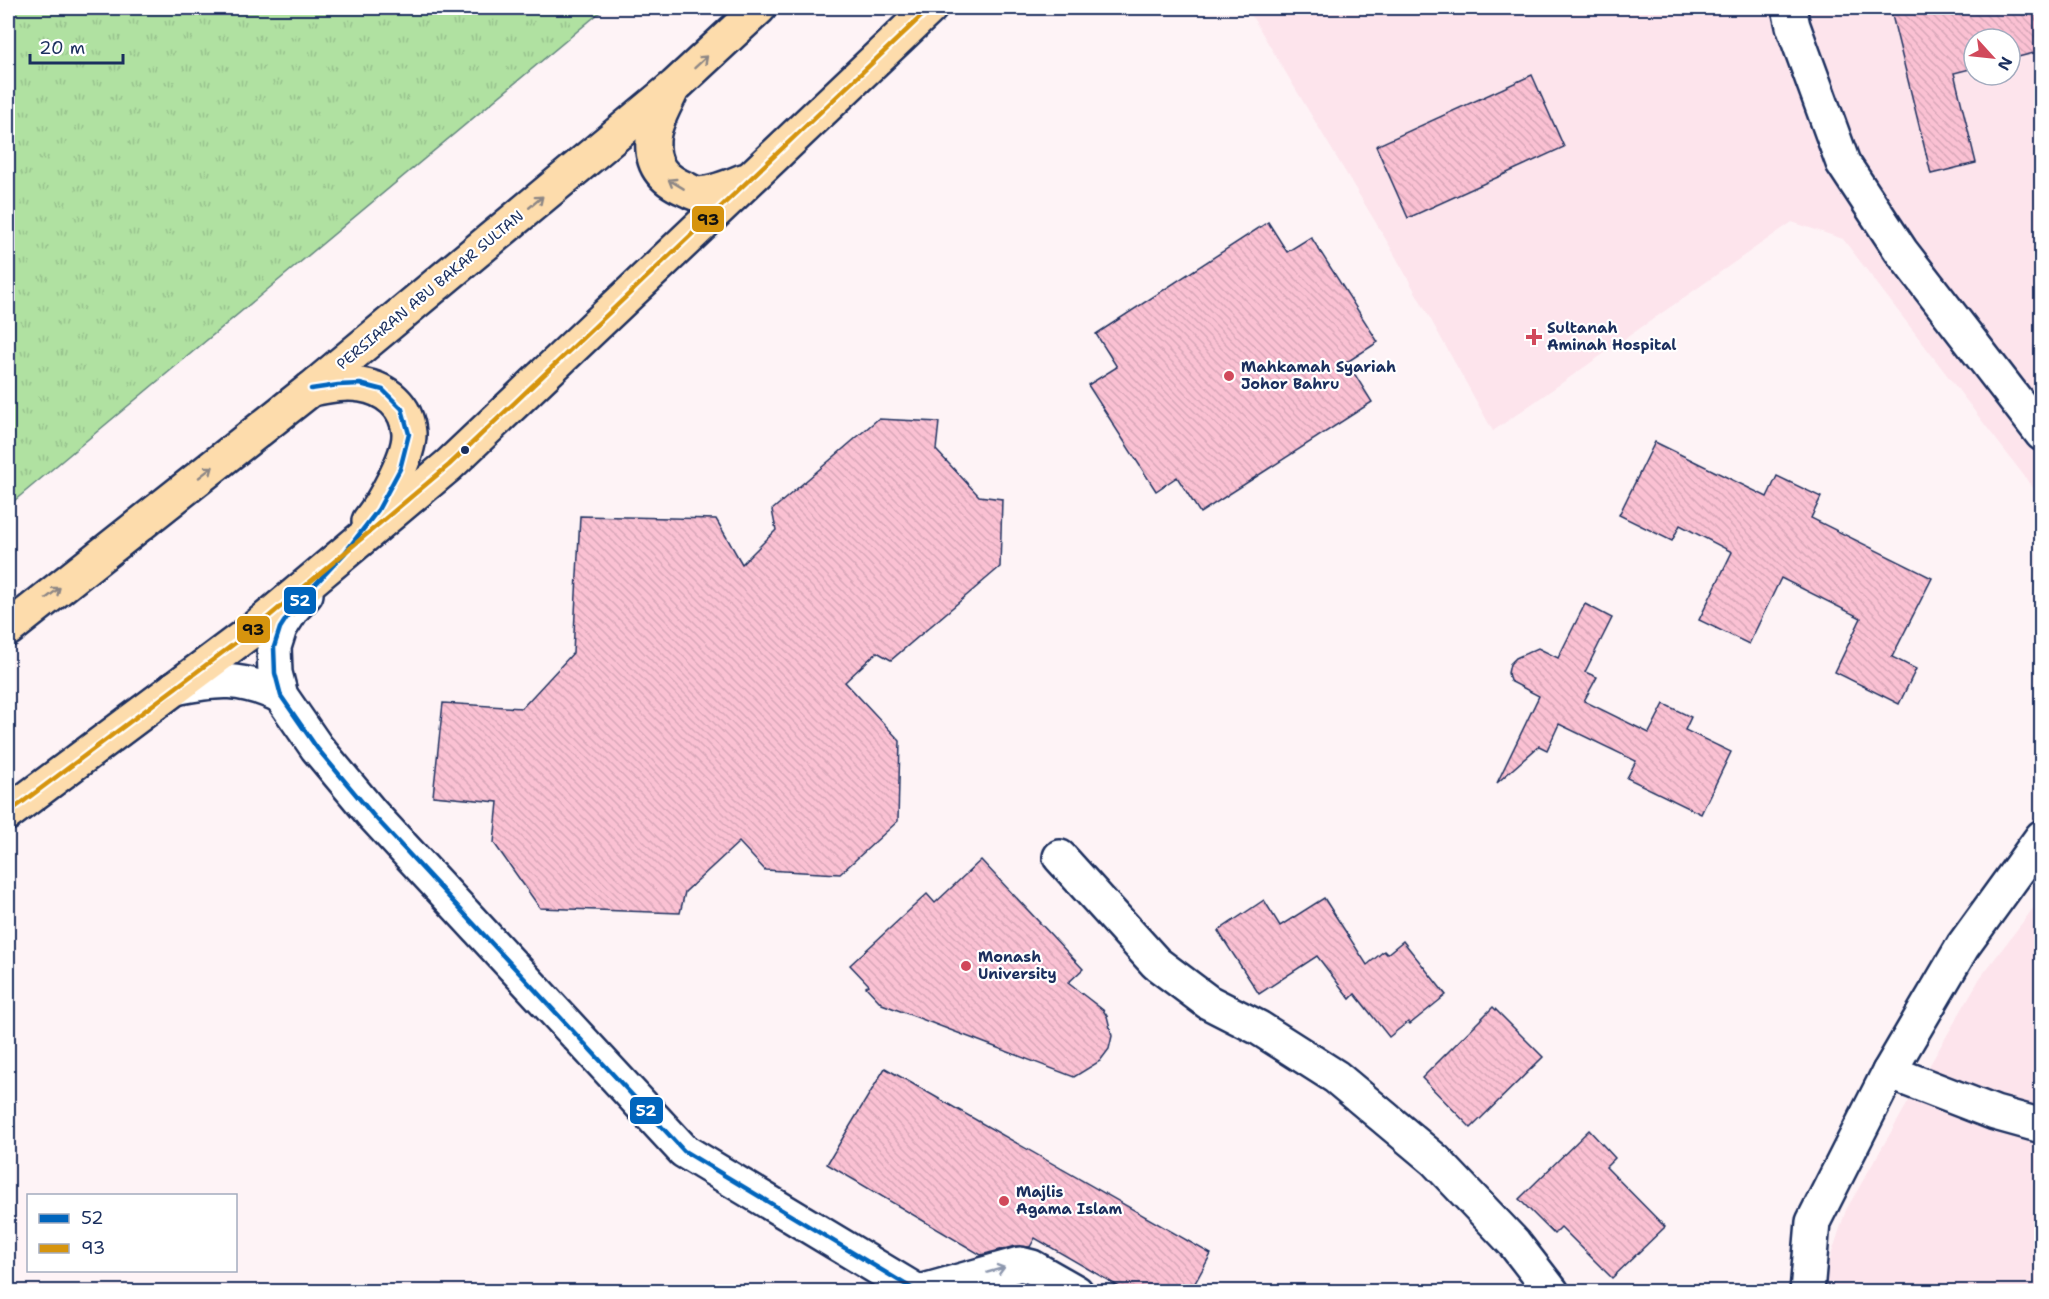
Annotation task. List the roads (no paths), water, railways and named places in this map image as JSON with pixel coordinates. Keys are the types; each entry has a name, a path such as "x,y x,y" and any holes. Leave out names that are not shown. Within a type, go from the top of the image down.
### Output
{"main road":[{"name":"PERSIARAN ABU BAKAR SULTAN","path":"8,629 311,389 675,86 759,8"},
{"path":"8,813 254,629 449,465 930,8"},
{"path":"675,86 658,121 653,140 655,158 661,174 697,194 724,189 750,178"},
{"path":"311,389 360,384 383,390 402,409 409,434 400,469 378,510 345,554"}],"street":[{"path":"1789,8 1793,26 1843,163 1901,251 2042,434"},
{"path":"345,554 292,608 280,628 274,647 275,673 281,696 317,748 373,815 684,1151 919,1292 1020,1264 1032,1267 1076,1292"},
{"path":"174,688 209,681 233,681 260,686 281,696"},
{"path":"1807,1292 1813,1222 1889,1072 1964,946 2042,837"},
{"path":"1060,857 1156,963 1208,1002 1259,1028 1336,1077 1435,1160 1514,1243 1552,1292"},
{"path":"1889,1072 1995,1113 2042,1126"}],"place":[{"name":"Sultanah Aminah Hospital","path":"1534,337"},
{"name":"Mahkamah Syariah Johor Bahru","path":"1229,376"},
{"name":"Monash University","path":"966,966"},
{"name":"Majlis Agama Islam","path":"1004,1201"}]}
